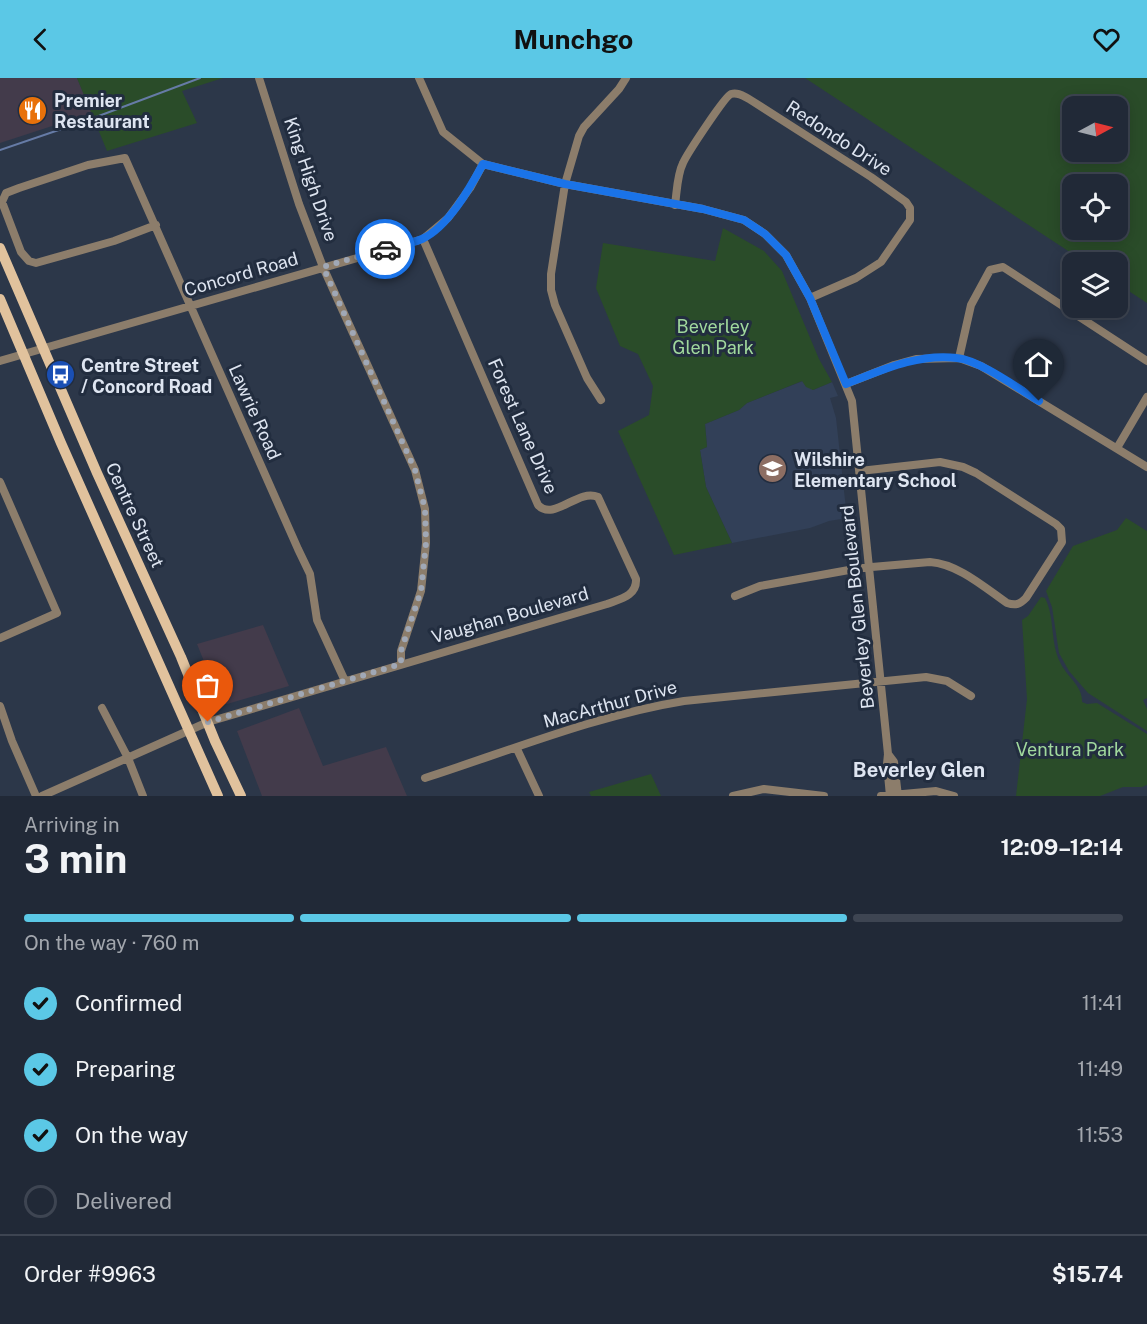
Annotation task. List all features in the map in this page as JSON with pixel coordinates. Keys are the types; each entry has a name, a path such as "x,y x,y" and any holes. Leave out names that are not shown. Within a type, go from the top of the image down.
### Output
{"main road":[{"name":"Centre Street","path":"0,248 97,473 182,657 241,796"},
{"path":"0,299 218,796"}],"street":[{"name":"King High Drive","path":"260,78 299,204 323,267 415,470 425,509 426,543 421,591 401,651 401,664"},
{"name":"Beverley Glen Boulevard","path":"419,78 443,132 483,164 565,184 703,209 744,220 765,234 786,255 810,298 846,384 853,407 888,754 894,762 892,795"},
{"path":"601,400 587,378 555,305 551,290 551,274 565,184 579,136 626,78"},
{"name":"Redondo Drive","path":"675,204 683,162 725,98 733,93 749,99 906,202 910,208 910,220 881,262 862,274 810,298"},
{"name":"Lawrie Road","path":"156,225 114,241 43,262 29,261 21,252 2,206 6,194 88,165 125,158 156,225 306,564 310,574 317,620 345,681"},
{"name":"Concord Road","path":"0,361 423,238 448,219 470,188 483,164"},
{"name":"Forest Lane Drive","path":"423,238 538,505 551,510 581,496 598,497 636,579 633,592"},
{"path":"959,358 971,305 979,288 990,270 1003,267 1147,361"},
{"path":"846,384 916,359 959,358 981,366 1147,467"},
{"path":"1116,448 1147,397"},
{"path":"735,596 760,586 870,567 941,563 952,567 1007,603 1021,604 1062,542 1061,529 1056,524 963,467 940,462 860,471"},
{"path":"0,482 57,613 0,638"},
{"name":"Vaughan Boulevard","path":"42,796 208,722 607,604 633,592"},
{"name":"MacArthur Drive","path":"425,778 559,733 662,705 932,678 952,684 971,696"},
{"path":"0,706 12,741 36,796"},
{"path":"102,708 128,758 143,796"},
{"path":"517,749 538,796"},
{"path":"733,796 764,789 824,796"},
{"path":"892,795 936,791 954,796"}],"shaded area":[{"path":"0,78 77,78 92,113 0,143"},
{"name":"Wilshire Elementary School","path":"803,381 813,390 832,382 838,396 830,398 836,418 847,518 829,521 810,528 732,543 706,487 700,450 707,447 705,424 739,410 747,403"},
{"path":"263,625 289,686 227,704 220,701 197,644"},
{"path":"299,708 323,766 386,747 407,796 262,796 237,731"}],"green space":[{"path":"77,78 223,78 182,91 197,123 107,151"},
{"path":"805,78 1147,78 1147,303 1128,291 1128,252 1070,252"},
{"name":"Beverley Glen Park","path":"723,228 764,251 782,271 819,359 832,382 813,390 806,387 802,381 747,403 739,410 705,424 707,447 700,450 706,487 732,543 674,555 618,431 649,415 653,386 638,354 620,346 596,288 603,243 715,261"},
{"path":"1126,518 1147,531 1147,698 1143,700 1147,709 1147,731 1088,693 1069,671 1059,653 1052,607 1046,591 1073,546 1117,530"},
{"name":"Ventura Park","path":"1041,597 1045,598 1048,605 1057,654 1080,691 1082,702 1097,703 1147,734 1147,785 1123,787 1100,796 1016,796 1027,699 1022,620 1028,616"},
{"path":"651,774 661,796 591,796 589,792"}],"waterway":[{"path":"0,150 200,78"}],"way so far":[{"path":"208,722 401,664 401,651 421,591 426,543 425,509 415,470 323,267 385,249"}],"place":[{"name":"Premier Restaurant","path":"33,110"},
{"name":"Centre Street / Concord Road","path":"60,375"},
{"name":"Wilshire Elementary School","path":"773,469"}],"district":[{"name":"Beverley Glen","path":"919,770"}],"route":[{"path":"385,249 423,238 448,219 470,188 483,164 565,184 703,209 744,220 765,234 786,255 810,298 846,384 916,359 959,358 981,366 1039,401"}]}
